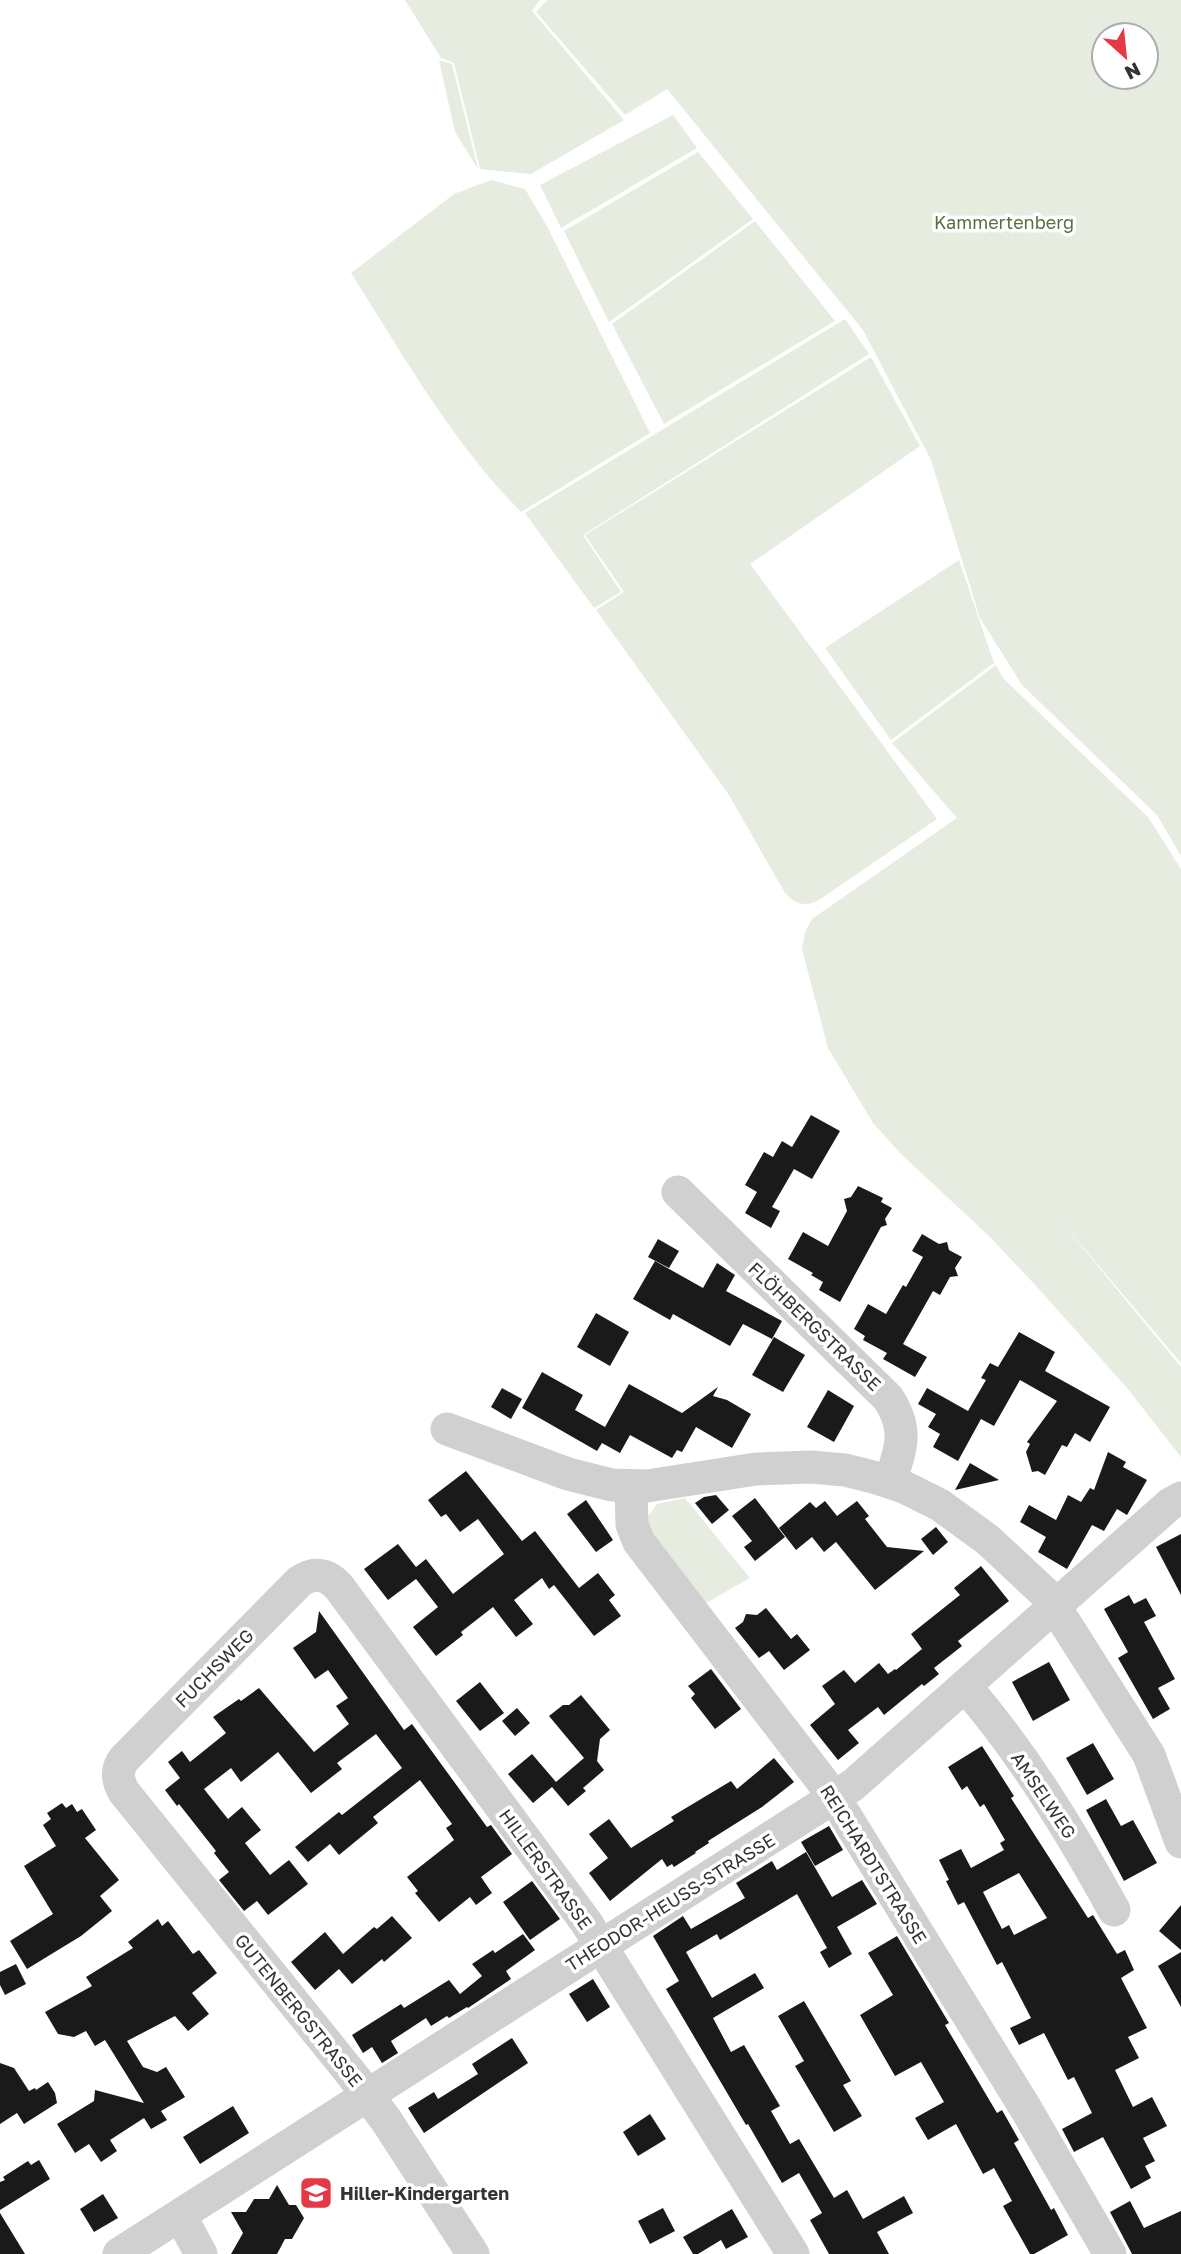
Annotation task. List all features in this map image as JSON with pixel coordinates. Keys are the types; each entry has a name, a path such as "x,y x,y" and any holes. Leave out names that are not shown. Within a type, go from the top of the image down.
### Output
{"street":[{"name":"FLÖHBERGSTRASSE","path":"678,1192 888,1398 899,1418 902,1439 890,1482"},
{"path":"447,1429 591,1481 631,1486 662,1485 757,1469 792,1467 845,1470 890,1482 940,1505 967,1523 1048,1596 1149,1755 1181,1842"},
{"name":"REICHARDTSTRASSE","path":"631,1486 632,1525 639,1542 834,1798 1027,2109 1110,2254"},
{"name":"THEODOR-HEUSS-STRASSE","path":"119,2254 181,2217 366,2094 853,1785 1181,1497"},
{"name":"FUCHSWEG","path":"118,1774 124,1759 299,1582 320,1574"},
{"name":"HILLERSTRASSE","path":"320,1574 334,1581 339,1587 586,1922 793,2254"},
{"name":"AMSELWEG","path":"965,1686 985,1708 1069,1829 1114,1910"},
{"name":"GUTENBERGSTRASSE","path":"118,1774 124,1792 386,2120 473,2254"},
{"path":"181,2217 201,2254"}],"green space":[{"path":"405,0 540,0 532,11 624,120 531,174 480,169 454,63 441,58"},
{"name":"Kammertenberg","path":"547,0 1181,0 1181,856 1157,815 1022,685 980,618 931,460 863,330 667,89 625,115 536,12"},
{"path":"439,60 452,64 478,169 455,132"},
{"path":"673,115 697,148 561,228 540,185"},
{"path":"698,152 753,219 609,322 564,231"},
{"path":"491,180 525,189 547,226 650,433 521,512 496,485 451,427 351,273 454,194"},
{"path":"755,221 835,321 664,424 612,324"},
{"path":"845,319 869,354 583,535 621,592 594,608 525,513"},
{"path":"871,357 920,446 750,564 937,819 819,900 801,904 785,893 729,795 596,610 624,592 585,535"},
{"path":"959,560 994,663 891,740 825,648"},
{"path":"996,665 1003,678 1148,817 1181,869 1181,1363 1054,1213 1181,1367 1181,1457 1127,1388 1038,1288 990,1237 900,1153 873,1123 828,1048 802,949 805,932 812,919 957,818 892,743"},
{"path":"685,1498 750,1578 706,1603 651,1534 647,1518 657,1504"}],"building":[{"path":"811,1115 840,1131 812,1179 794,1169 772,1207 780,1211 771,1228 745,1213 757,1192 745,1185 764,1152 773,1157 782,1141 792,1147"},
{"path":"858,1186 883,1198 881,1202 892,1208 885,1219 887,1225 881,1227 840,1302 819,1290 823,1282 811,1275 813,1273 788,1259 803,1232 828,1246 847,1211 844,1199 851,1197"},
{"path":"922,1234 939,1244 947,1242 949,1250 962,1257 955,1268 958,1276 950,1277 940,1295 933,1291 903,1344 927,1357 915,1377 883,1359 887,1353 863,1340 865,1336 854,1329 868,1304 886,1314 903,1285 906,1287 923,1257 912,1251"},
{"path":"658,1239 679,1251 669,1268 648,1257"},
{"path":"655,1261 703,1288 717,1263 735,1275 726,1291 782,1321 772,1339 743,1324 730,1346 673,1314 670,1320 633,1299"},
{"path":"596,1313 629,1332 610,1366 577,1347"},
{"path":"1019,1332 1055,1352 1045,1371 1110,1407 1090,1442 1075,1433 1067,1447 1062,1445 1045,1475 1038,1471 1032,1472 1026,1452 1030,1444 1027,1442 1057,1401 1020,1380 994,1426 981,1419 958,1461 933,1447 940,1434 928,1427 936,1414 918,1404 927,1388 968,1411 986,1380 981,1378 990,1363 998,1367"},
{"path":"774,1337 805,1355 783,1392 752,1375"},
{"path":"542,1372 583,1395 575,1410 605,1427 629,1384 682,1413 718,1387 713,1396 727,1400 751,1414 732,1448 696,1427 682,1452 677,1450 672,1458 630,1435 620,1453 602,1443 597,1451 522,1408"},
{"path":"502,1388 522,1399 511,1419 491,1407"},
{"path":"828,1390 854,1406 834,1442 807,1427"},
{"path":"1108,1452 1126,1462 1123,1467 1147,1480 1127,1515 1117,1509 1104,1531 1092,1525 1067,1569 1038,1552 1046,1537 1020,1522 1029,1505 1056,1520 1068,1495 1081,1502 1090,1488 1094,1490"},
{"path":"970,1463 999,1480 955,1490"},
{"path":"466,1471 522,1541 535,1531 579,1588 598,1573 615,1595 609,1600 621,1616 594,1636 554,1585 549,1589 542,1578 514,1600 533,1624 516,1637 493,1607 436,1656 413,1627 438,1607 416,1579 388,1600 364,1569 398,1544 416,1567 426,1559 453,1594 504,1554 478,1519 460,1532 446,1514 441,1517 428,1500"},
{"path":"716,1495 729,1510 712,1524 695,1503 704,1497"},
{"path":"755,1498 785,1537 755,1561 744,1547 752,1541 732,1516"},
{"path":"586,1500 613,1540 596,1552 567,1514"},
{"path":"825,1501 837,1516 857,1501 869,1516 865,1519 887,1547 924,1551 875,1590 836,1542 824,1552 812,1537 796,1550 779,1528 810,1502 816,1508"},
{"path":"936,1527 948,1542 933,1555 921,1539"},
{"path":"1181,1534 1181,1595 1156,1547"},
{"path":"981,1566 1009,1601 958,1641 962,1646 934,1668 939,1674 924,1686 922,1684 884,1715 878,1707 848,1730 859,1743 838,1760 810,1725 835,1704 822,1686 844,1670 855,1683 879,1663 888,1674 896,1670 922,1649 911,1634 960,1595 954,1588"},
{"path":"1129,1595 1134,1604 1146,1598 1156,1616 1144,1622 1175,1679 1158,1688 1170,1709 1153,1719 1118,1658 1128,1652 1104,1609"},
{"path":"766,1608 791,1639 797,1634 810,1650 784,1670 769,1651 759,1658 735,1628 743,1622 746,1614 757,1615"},
{"path":"319,1611 404,1730 412,1724 487,1827 491,1825 512,1854 481,1877 492,1893 476,1905 470,1897 439,1922 415,1893 418,1891 407,1877 454,1840 446,1828 452,1824 420,1780 373,1817 378,1823 339,1855 330,1844 308,1862 295,1847 339,1812 342,1815 402,1768 376,1734 337,1763 342,1769 311,1793 278,1752 241,1782 231,1768 204,1789 228,1819 242,1807 261,1830 245,1843 270,1875 289,1860 308,1884 268,1915 257,1901 244,1911 219,1880 229,1872 214,1853 216,1851 165,1790 180,1778 168,1762 182,1751 190,1762 226,1733 213,1717 259,1688 314,1752 349,1724 336,1706 348,1698 328,1670 315,1679 293,1648 316,1632"},
{"path":"1049,1662 1070,1700 1033,1721 1012,1682"},
{"path":"711,1669 741,1709 715,1729 691,1698 695,1694 688,1686"},
{"path":"480,1682 504,1713 480,1731 456,1701"},
{"path":"581,1695 610,1730 600,1739 597,1761 604,1770 583,1788 586,1791 568,1806 552,1787 533,1803 508,1774 532,1754 556,1782 584,1758 549,1716"},
{"path":"517,1708 530,1723 515,1736 502,1721"},
{"path":"1093,1743 1114,1779 1087,1795 1066,1758"},
{"path":"982,1746 1014,1796 1011,1798 1088,1918 1093,1915 1117,1954 1125,1950 1134,1970 1121,1978 1147,2028 1128,2037 1139,2058 1115,2070 1133,2107 1152,2097 1167,2126 1143,2138 1155,2161 1145,2166 1151,2178 1131,2189 1103,2137 1074,2152 1062,2129 1092,2113 1074,2077 1068,2080 1044,2033 1019,2045 1010,2028 1031,2018 1002,1962 997,1965 964,1902 958,1905 946,1881 949,1880 939,1860 961,1849 971,1868 1004,1850 1000,1843 1005,1840 984,1804 980,1807 967,1786 962,1790 948,1767","holes":["1019,1873 1047,1918 1014,1935 1009,1925 1002,1929 983,1892"]},
{"path":"774,1758 794,1782 674,1867 672,1864 667,1867 662,1859 610,1901 589,1873 608,1858 589,1834 609,1819 631,1848 674,1821 671,1817 731,1781 737,1789"},
{"path":"1106,1799 1121,1826 1133,1820 1157,1863 1124,1881 1086,1810"},
{"path":"62,1803 66,1808 72,1804 77,1812 82,1809 96,1830 85,1838 119,1880 100,1896 112,1911 81,1936 27,1969 10,1941 53,1914 24,1866 56,1846 43,1825 51,1819 47,1813"},
{"path":"829,1826 843,1850 815,1866 801,1842"},
{"path":"806,1852 832,1897 862,1880 877,1904 837,1927 852,1954 829,1968 820,1952 827,1948 797,1894 720,1940 717,1934 686,1952 712,1998 755,1973 764,1988 713,2018 731,2052 744,2045 780,2106 771,2111 790,2144 799,2139 834,2198 847,2190 863,2219 904,2196 913,2213 877,2232 889,2254 829,2254 810,2220 822,2213 799,2173 782,2183 666,1989 679,1981 653,1936 683,1916 691,1929 745,1898 736,1883 772,1861 777,1870"},
{"path":"532,1881 560,1919 530,1940 503,1902"},
{"path":"1181,1905 1181,1950 1159,1931"},
{"path":"392,1916 412,1938 352,1984 339,1969 315,1990 291,1962 325,1932 343,1954 374,1927 377,1929"},
{"path":"158,1919 162,1926 168,1921 193,1954 199,1950 217,1973 192,1993 209,2014 188,2031 175,2016 127,2041 143,2067 157,2072 166,2067 185,2097 161,2111 167,2120 151,2129 144,2118 110,2140 117,2151 101,2162 89,2144 75,2153 57,2124 94,2101 95,2090 144,2103 105,2040 95,2046 86,2031 74,2037 58,2034 45,2012 92,1986 86,1977 133,1948 128,1942"},
{"path":"523,1934 535,1950 506,1971 511,1979 449,2018 447,2016 431,2026 426,2018 391,2041 398,2053 382,2063 372,2047 363,2053 352,2035 401,2004 404,2008 449,1980 460,1994 482,1976 472,1964 493,1950 495,1953"},
{"path":"897,1936 949,2023 945,2025 997,2113 1002,2110 1019,2140 1014,2143 1068,2235 1034,2254 1030,2254 1003,2206 1012,2201 994,2168 983,2174 956,2124 928,2140 915,2118 944,2102 921,2062 895,2076 860,2015 893,1995 868,1953"},
{"path":"1181,1952 1181,2007 1158,1966"},
{"path":"16,1964 26,1984 5,1995 0,1985 0,1972"},
{"path":"593,1979 610,2007 587,2022 569,1994"},
{"path":"804,2001 851,2081 843,2085 862,2116 834,2132 795,2066 804,2061 778,2016"},
{"path":"512,2038 528,2063 424,2133 408,2108 434,2092 438,2099 478,2074 472,2064"},
{"path":"0,2063 14,2068 29,2091 48,2082 55,2093 57,2103 24,2124 17,2113 0,2124"},
{"path":"233,2106 249,2133 200,2164 183,2137"},
{"path":"650,2114 666,2139 638,2156 623,2132"},
{"path":"39,2160 50,2179 0,2210 0,2182 5,2180 3,2177 28,2161 31,2165"},
{"path":"277,2185 289,2205 296,2205 304,2218 292,2239 285,2239 277,2254 231,2254 243,2233 231,2212 246,2212 254,2199 269,2199"},
{"path":"103,2194 118,2218 94,2232 80,2209"},
{"path":"1130,2201 1144,2228 1181,2211 1181,2254 1132,2254 1110,2212"},
{"path":"663,2208 675,2231 650,2244 638,2221"},
{"path":"732,2209 748,2237 726,2249 721,2240 698,2254 693,2254 683,2237"},
{"path":"0,2213 25,2254 0,2254"}],"place":[{"name":"Hiller-Kindergarten","path":"316,2193"}]}
